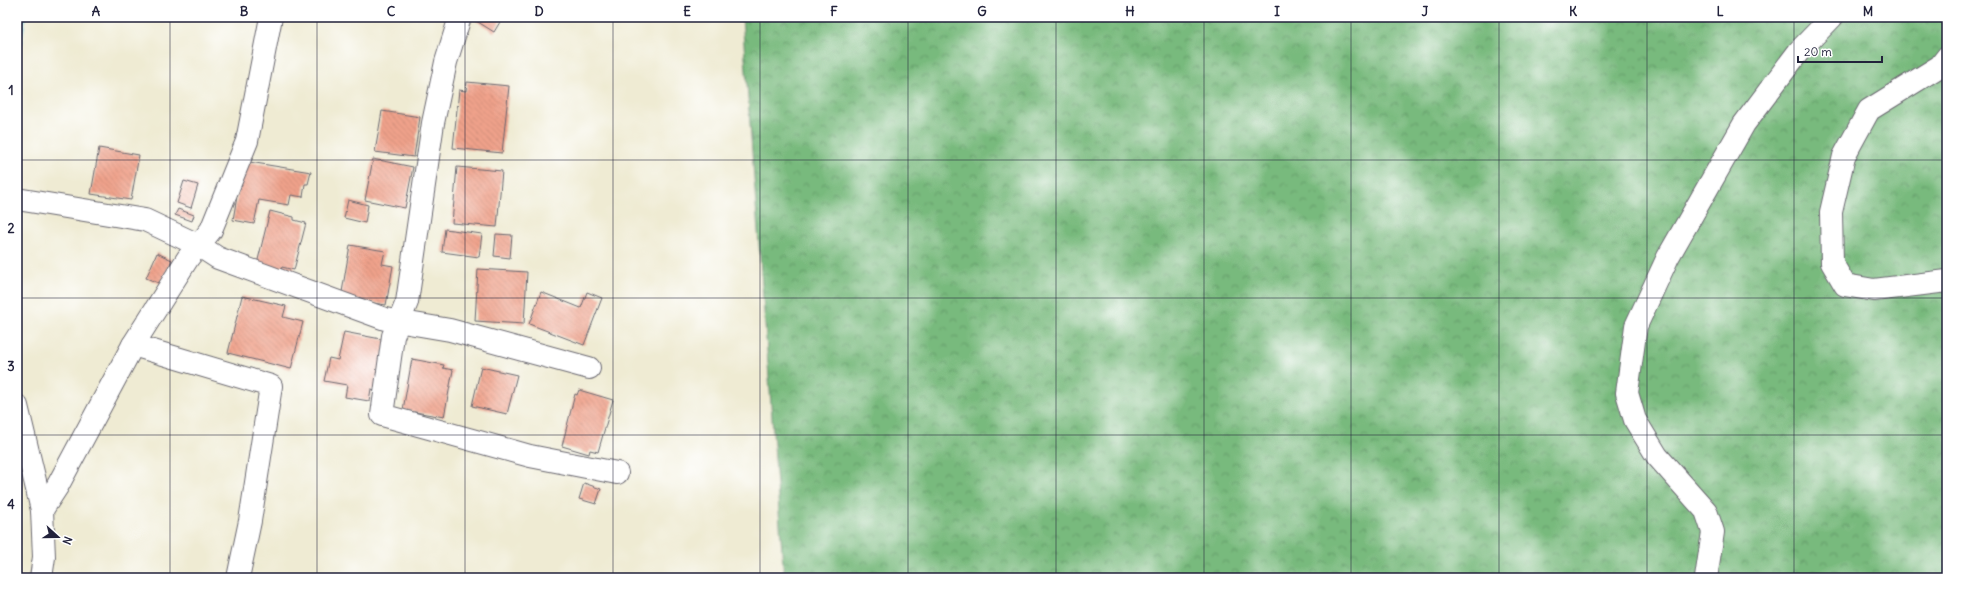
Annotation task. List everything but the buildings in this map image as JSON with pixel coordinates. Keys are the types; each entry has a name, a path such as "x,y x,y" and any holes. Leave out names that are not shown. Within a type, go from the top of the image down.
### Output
{"street":[{"path":"42,510 57,487 133,345 188,258 211,230 247,141 271,17"},
{"path":"460,17 446,62 433,123 407,302 393,336 382,415 530,456 617,473"},
{"path":"1706,578 1713,532 1706,511 1657,456 1635,420 1627,394 1636,326 1668,258 1744,124 1799,52 1832,17"},
{"path":"1947,57 1940,66 1869,110 1844,156 1831,212 1832,263 1845,285 1874,290 1947,281"},
{"path":"17,198 146,220 198,246 218,258 385,319 450,330 589,368"},
{"path":"133,345 271,386 250,520 238,578"},
{"path":"17,406 42,510 44,557 41,578"}],"green space":[{"path":"742,17 1947,17 1947,578 784,578"}],"waterway":[{"path":"17,49 22,17"}]}
